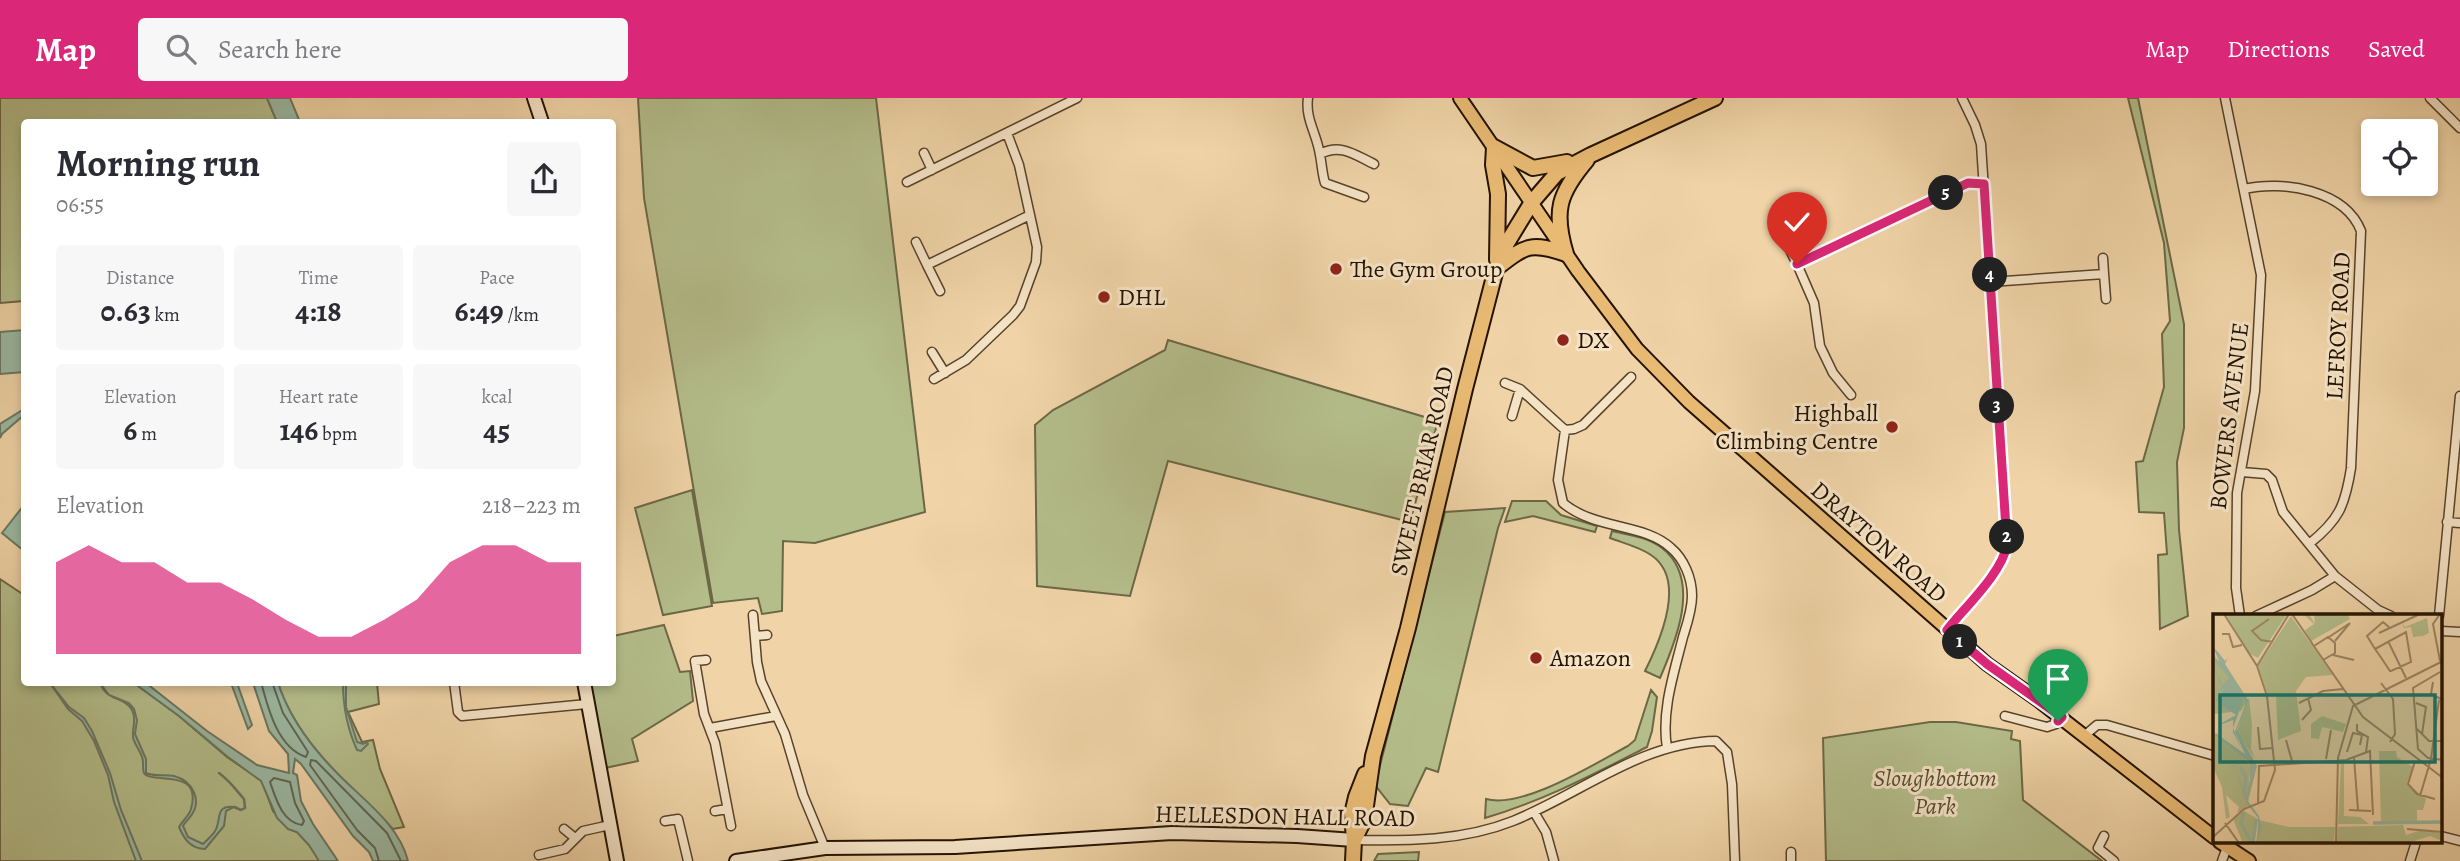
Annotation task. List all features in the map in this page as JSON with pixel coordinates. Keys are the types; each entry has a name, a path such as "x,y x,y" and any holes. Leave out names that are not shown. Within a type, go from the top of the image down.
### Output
{"highway":[{"path":"1496,269 1499,194 1493,165 1494,147 1533,168 1550,166 1591,155 1716,98"},
{"path":"1566,254 1559,230 1560,202 1572,178 1591,155"},
{"name":"SWEET BRIAR ROAD","path":"1353,861 1354,806 1373,757 1411,615 1459,410 1496,269 1507,243 1532,202 1558,173 1591,155"},
{"path":"1496,269 1517,252 1533,245 1545,246 1566,254"}],"main road":[{"name":"DRAYTON ROAD","path":"1460,98 1566,254 1636,349 1689,402 1987,664 2062,717 2213,836"},
{"path":"2224,845 2249,861"}],"street":[{"path":"534,98 541,119"},
{"path":"907,182 1067,100 1077,98"},
{"path":"1308,98 1306,112 1320,154 1325,183 1364,197"},
{"path":"1947,630 1997,569 2005,556 2007,545 1981,144 1962,98"},
{"name":"BOWERS AVENUE","path":"2225,98 2261,275 2255,391 2236,493 2236,588 2240,614"},
{"path":"2430,98 2460,128"},
{"path":"934,379 966,360 1006,323 1020,306 1036,262 1037,247 1019,165 1007,133"},
{"path":"1320,154 1331,148 1344,150 1374,164"},
{"path":"924,153 932,170"},
{"path":"1797,264 1968,183 1984,184"},
{"name":"LEFROY ROAD","path":"2244,189 2265,186 2312,191 2343,205 2357,220 2361,231 2351,468 2347,493 2341,512 2333,523 2309,544"},
{"path":"927,265 1030,215"},
{"path":"916,242 940,291"},
{"path":"1788,246 1814,303 1820,346 1833,373 1851,395"},
{"path":"2103,258 2106,299"},
{"path":"1990,282 2105,274"},
{"path":"932,352 945,373"},
{"path":"1506,383 1520,389 1565,430 1583,425 1631,377"},
{"path":"1512,416 1520,389"},
{"path":"2439,614 2460,396"},
{"path":"1565,430 1558,480 1563,503 1584,517 1656,537 1671,548 1684,563 1690,578 1691,608 1671,685 1666,717 1667,748"},
{"path":"2242,472 2266,474 2272,480 2283,512 2335,576 2387,614"},
{"path":"2447,523 2460,523"},
{"path":"2260,614 2335,576"},
{"path":"753,615 761,681 785,734 803,795 825,848"},
{"path":"2442,631 2460,632"},
{"path":"755,636 767,635"},
{"path":"685,663 706,660"},
{"path":"695,661 704,714 710,728 731,826"},
{"path":"455,686 458,712 462,716 587,704"},
{"path":"585,686 617,861"},
{"path":"710,728 776,716"},
{"path":"2005,716 2047,727 2062,717"},
{"path":"2084,736 2093,727 2102,724 2213,755"},
{"name":"HELLESDON HALL ROAD","path":"736,861 825,848 955,847 1206,832 1354,840 1414,840 1458,836 1496,827 1534,812 1631,762 1667,748 1700,741 1716,741 1727,752 1732,784 1735,861"},
{"path":"715,811 727,809"},
{"path":"1534,812 1546,832 1554,861"},
{"path":"665,821 678,819 688,861"},
{"path":"539,855 565,849 583,831 610,825"},
{"path":"564,829 576,838"},
{"path":"2104,836 2098,848 2114,861"},
{"path":"2442,836 2460,841"},
{"path":"2410,861 2415,844"},
{"path":"2222,861 2224,845"}],"green space":[{"path":"0,98 267,98 276,119 21,119 21,301 0,303"},
{"path":"638,98 876,98 925,512 815,543 783,541 782,611 762,614 758,598 713,603 644,198"},
{"path":"2128,98 2138,98 2184,324 2184,428 2177,462 2179,530 2188,616 2160,629 2158,555 2167,554 2164,513 2139,512 2136,462 2143,461 2164,387 2162,334 2170,321 2164,243"},
{"path":"1168,340 1438,421 1410,522 1168,461 1130,596 1037,586 1035,425 1053,410 1165,350"},
{"path":"692,490 712,606 663,615 635,508"},
{"path":"1512,501 1546,501 1561,515 1597,526 1595,532 1533,516 1505,522"},
{"path":"1505,508 1438,772 1426,768 1408,806 1390,804 1375,785 1445,512"},
{"path":"1612,531 1657,544 1674,561 1681,576 1682,611 1673,646 1660,678 1645,671 1667,611 1667,579 1662,566 1651,555 1610,538"},
{"path":"0,579 21,593 21,686 138,686 227,757 262,781 273,811 288,829 297,832 320,861 0,861"},
{"path":"664,625 680,672 690,671 693,701 632,739 638,761 605,768 590,686 616,686 616,635"},
{"path":"279,686 377,686 379,704 348,712 362,742 373,740 380,769 404,827 393,829 326,762 298,725"},
{"path":"1651,690 1657,697 1647,747 1548,795 1485,818 1486,799 1501,800 1538,791 1628,746 1635,740"},
{"name":"Sloughbottom Park","path":"1930,722 1956,722 2012,731 2011,739 2020,741 2023,800 2102,861 1826,861 1823,738"},
{"path":"1419,852 1418,861 1374,861 1378,854"}],"water":[{"path":"267,98 290,98 299,119 276,119"},
{"path":"21,330 21,372 0,374 0,332"},
{"path":"21,411 21,418 0,438 0,424"},
{"path":"21,509 21,549 2,533"},
{"path":"52,686 69,707 84,718 92,731 142,861 136,861 94,741 82,721 68,709"},
{"path":"138,686 150,686 207,731 257,765 289,773 288,754 269,731 254,686 279,686 288,708 310,743 388,824 397,835 408,861 373,861 369,852 353,836 295,759 293,773 297,775 301,801 338,861 319,861 297,832 288,829 277,818 261,781"},
{"path":"232,686 238,686 252,725 248,729"},
{"path":"343,686 346,686 346,707 357,742 368,744 361,751 357,750 345,709"},
{"path":"110,695 129,703 134,709 137,720 135,734 146,759 146,773 174,776 186,782 191,787 194,792 196,805 183,826 188,837 203,844 215,831 221,811 234,807 226,811 224,826 205,849 189,842 179,827 191,809 193,796 190,787 175,779 149,776 144,773 143,759 133,737 132,710"}],"waterway":[{"path":"219,773 244,799 245,808 241,810 234,807"}],"place":[{"name":"The Gym Group","path":"1336,269"},
{"name":"DHL","path":"1104,297"},
{"name":"DX","path":"1563,340"},
{"name":"Highball Climbing Centre","path":"1892,427"},
{"name":"Amazon","path":"1536,658"}],"route":[{"path":"1797,264 1968,183 1984,184 2007,545 2005,556 1997,569 1947,630 1987,664 2062,717 2058,721"}]}
